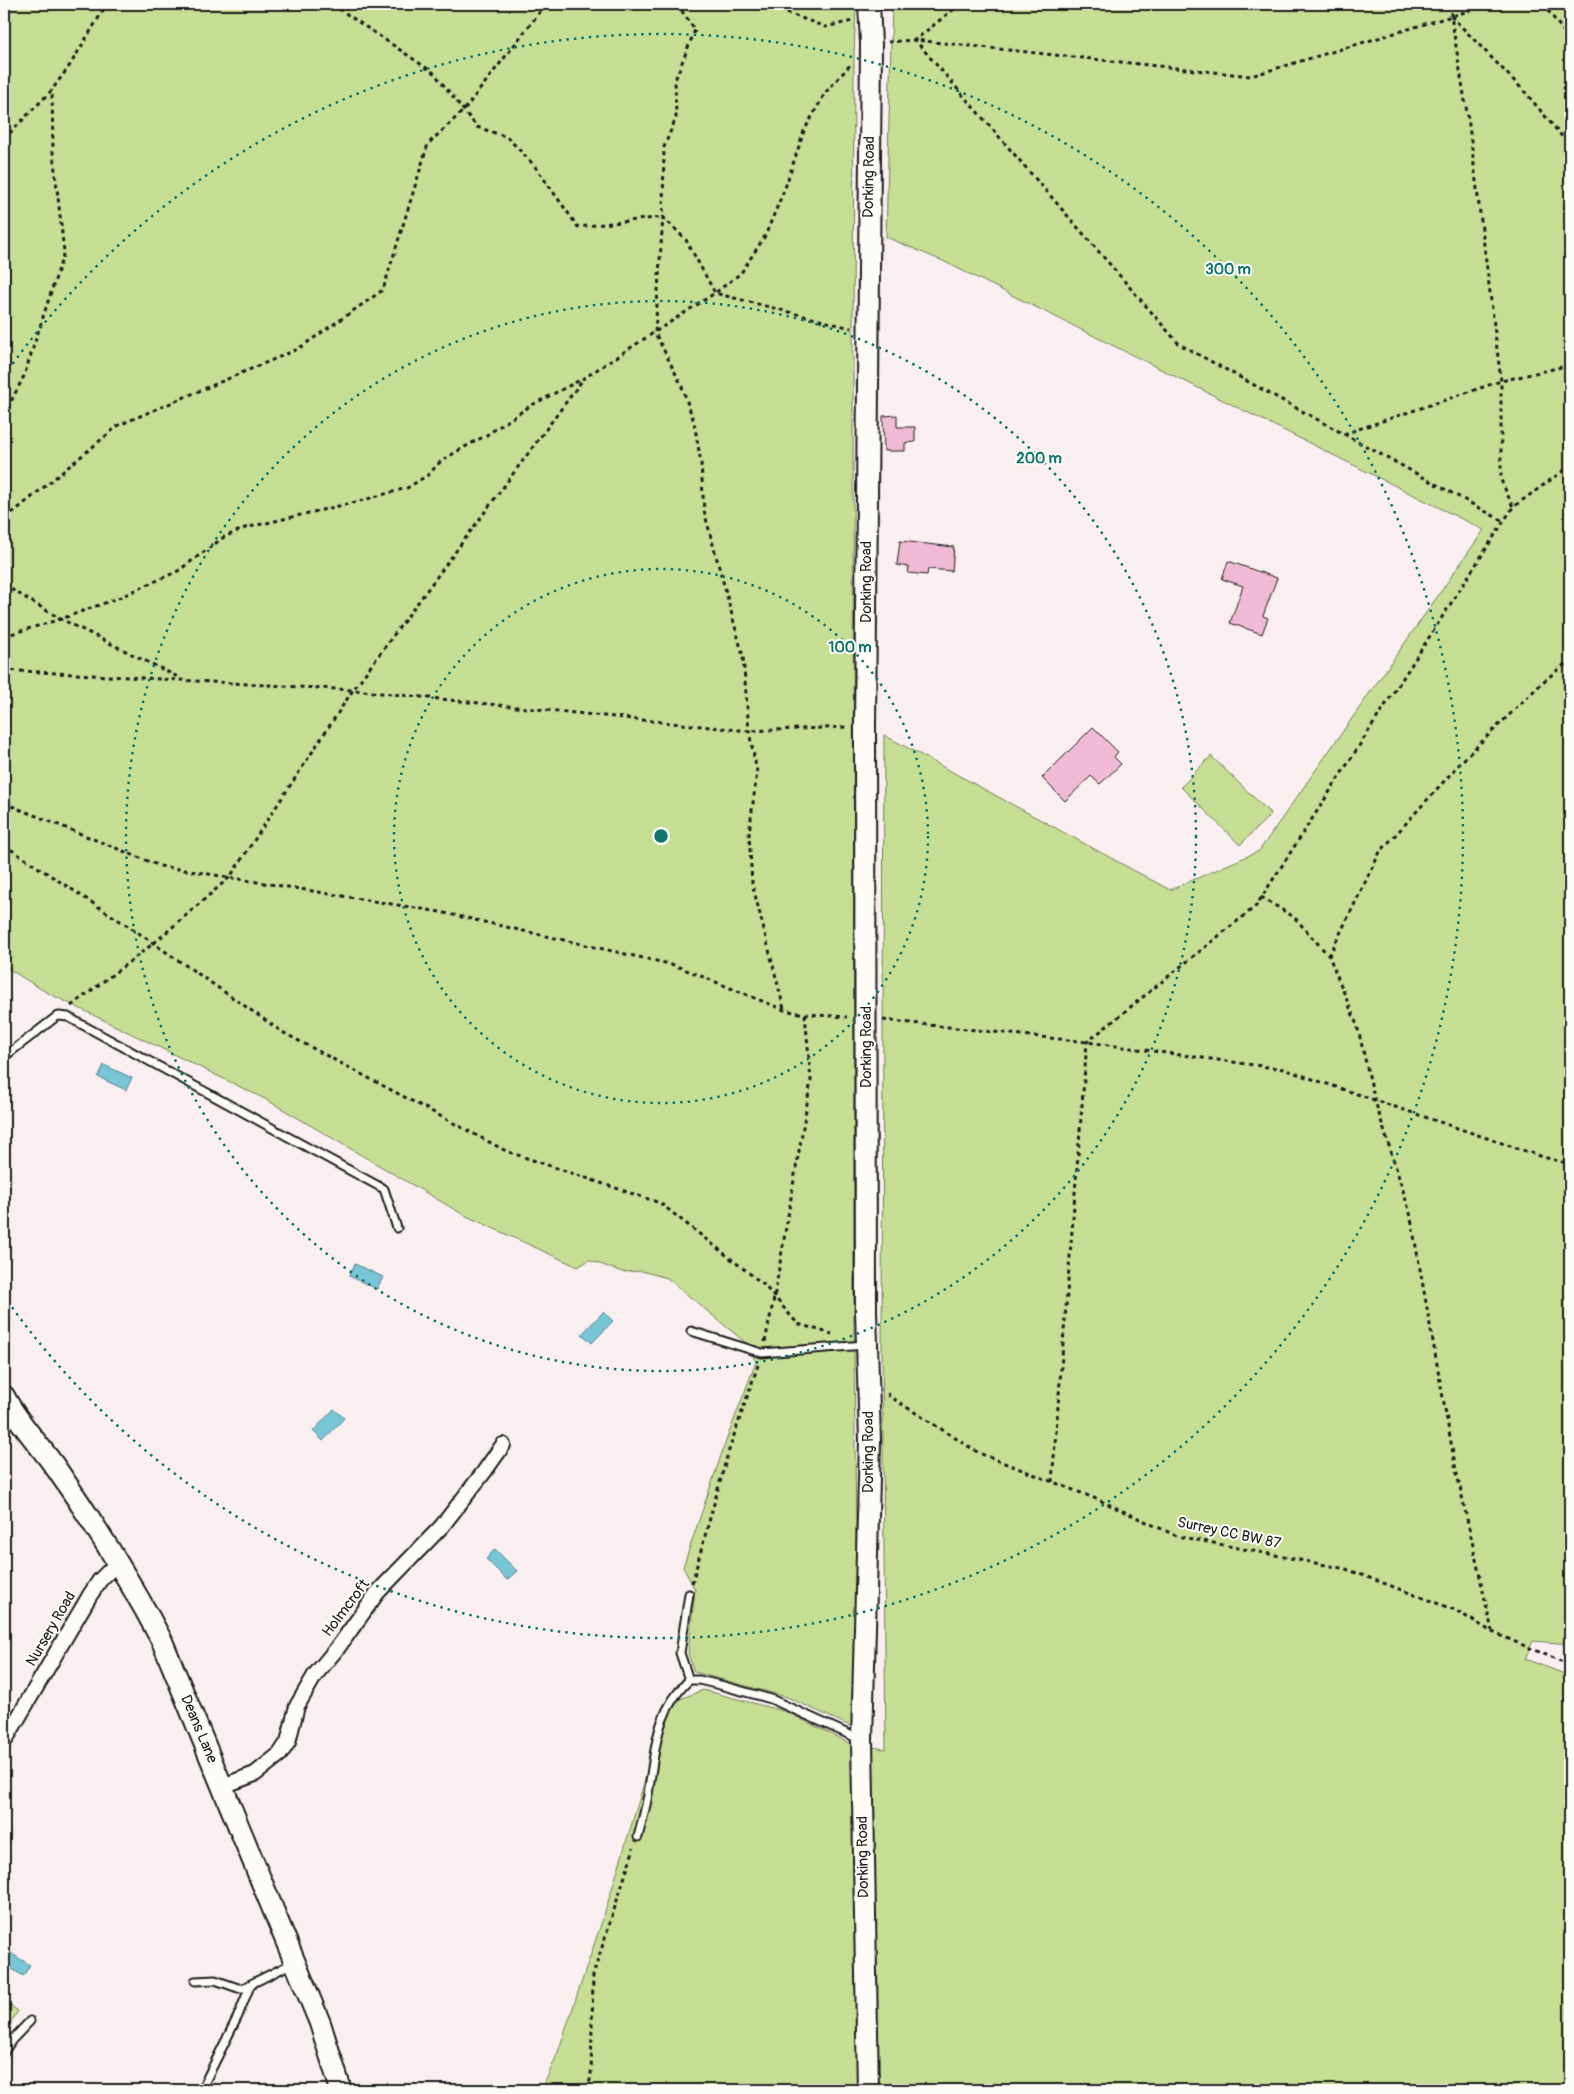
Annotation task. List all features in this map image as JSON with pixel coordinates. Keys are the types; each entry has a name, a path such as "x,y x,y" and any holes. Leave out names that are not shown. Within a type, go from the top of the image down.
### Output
{"main road":[{"name":"Dorking Road","path":"868,2090 862,1740 870,1441 866,1312 865,727 871,44 869,11"},
{"name":"Deans Lane","path":"4,1396 57,1470 118,1562 136,1590 162,1641 320,2022 341,2090"}],"street":[{"name":"Holmcroft","path":"223,1786 255,1774 280,1754 288,1742 298,1706 315,1675 339,1646 376,1593 442,1526 503,1444"},
{"name":"Nursery Road","path":"4,1742 90,1595 100,1580 118,1562"}],"lane":[{"path":"4,1057 59,1016 68,1017 384,1189 398,1228"},
{"path":"691,1331 762,1353 867,1345"},
{"path":"689,1594 680,1653 689,1680"},
{"path":"689,1680 699,1680 772,1699 862,1740"},
{"path":"638,1837 649,1792 660,1727 668,1706 689,1680"},
{"path":"194,1981 216,1980 238,1988 250,1986 295,1962"},
{"path":"201,2090 238,2016 250,1986"},
{"path":"4,2052 11,2041 30,2021"}],"path":[{"path":"4,139 52,90 70,65 107,4"},
{"path":"332,4 434,73 477,127 506,137 534,165 578,227 663,217"},
{"path":"4,516 14,511 119,425 298,349 383,290 428,144 464,110 546,4"},
{"path":"678,4 695,30 675,80 676,118 664,147 663,217 655,332 681,384 694,422 701,463 704,511 743,656 749,731 757,772 749,834 752,883 784,1010"},
{"path":"764,4 824,27 869,11"},
{"path":"914,40 960,4"},
{"path":"1451,4 1451,16 1469,125 1502,381 1501,480 1513,507"},
{"path":"4,636 61,619 118,598 178,571 224,537 244,528 407,488 428,475 441,461 485,436 530,406 584,378 715,293 741,273 765,236 785,188 804,131 825,93 871,44 914,40 1251,76 1492,4"},
{"path":"1543,4 1570,40"},
{"path":"1451,16 1525,92 1570,146"},
{"path":"914,40 1179,344 1504,521"},
{"path":"4,416 24,376 64,252 53,152 52,90"},
{"path":"663,217 686,240 715,293 869,333"},
{"path":"1344,434 1502,381 1570,365"},
{"path":"53,1020 154,943 230,877 353,690 584,378"},
{"path":"1052,1482 1087,1042 1256,906 1513,507 1570,466"},
{"path":"4,585 61,619 182,679"},
{"path":"1329,956 1380,852 1465,758 1544,681 1570,660"},
{"path":"4,670 353,690 749,731 865,727"},
{"path":"4,803 160,866 440,912 674,965 784,1010 805,1014 866,1018 1087,1042 1283,1070 1542,1157 1570,1164"},
{"path":"4,845 154,943 284,1033 506,1151 660,1203 763,1284 798,1324 833,1334"},
{"path":"1261,897 1294,917 1329,956 1357,1025 1376,1101 1410,1213 1455,1464 1492,1632"},
{"path":"689,1594 728,1453 762,1353 774,1298 811,1080 805,1014"},
{"name":"Surrey CC BW 87","path":"885,1388 889,1396 979,1453 1099,1500 1177,1536 1346,1569 1455,1610 1492,1632 1570,1665"},
{"path":"587,2090 591,2077 593,1975 638,1837"}],"green space":[{"path":"4,4 856,4 854,54 853,339 854,1351 858,1721 850,1726 787,1697 694,1672 688,1653 695,1590 683,1567 726,1441 756,1362 746,1343 667,1278 642,1271 622,1272 589,1260 578,1267 464,1215 267,1100 46,992 4,966"},
{"path":"892,4 1570,4 1570,1644 1533,1641 1525,1659 1570,1676 1570,2090 542,2090 558,2052 604,1915 653,1754 675,1701 703,1690 787,1712 851,1744 886,1749 882,1350 884,735 1170,890 1259,851 1484,530 945,262 886,237"},
{"path":"1211,756 1271,814 1240,845 1181,787"},
{"path":"4,2001 18,2011 4,2033"}],"water":[{"path":"104,1065 132,1078 126,1090 98,1077"},
{"path":"355,1264 383,1277 377,1289 349,1276"},
{"path":"603,1312 613,1321 592,1343 582,1334"},
{"path":"334,1409 344,1418 323,1441 313,1431"},
{"path":"495,1549 517,1571 507,1580 486,1559"},
{"path":"4,1949 30,1965 23,1976 4,1964"}],"building":[{"path":"897,415 897,427 915,427 915,442 905,443 905,451 884,451 883,416"},
{"path":"900,541 954,547 952,571 928,569 927,575 908,573 909,567 897,565"},
{"path":"1228,561 1277,578 1263,616 1268,618 1262,634 1230,623 1243,586 1222,579"},
{"path":"1093,727 1118,752 1114,757 1121,764 1100,784 1091,776 1065,801 1042,778"}]}
